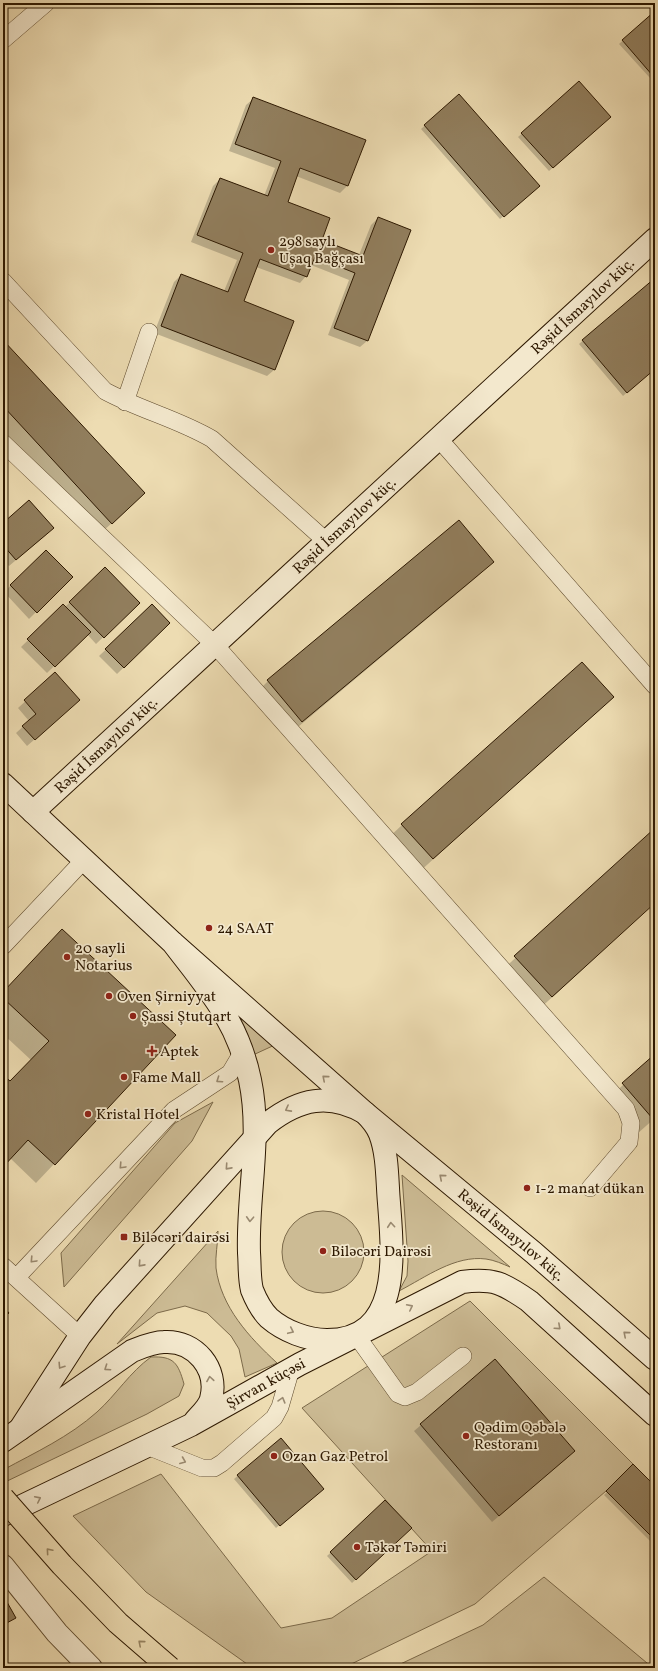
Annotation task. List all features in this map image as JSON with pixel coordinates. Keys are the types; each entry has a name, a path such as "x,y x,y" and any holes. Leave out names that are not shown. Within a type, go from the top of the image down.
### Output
{"highway":[{"path":"3,1498 72,1576 118,1623 170,1668"}],"street":[{"name":"Rəşid İsmayılov küç.","path":"33,812 655,239"},
{"path":"3,784 173,943 365,1113 378,1130 384,1147 392,1259 388,1295 380,1312 356,1335 333,1340 314,1340 282,1327 270,1318 259,1306 252,1288 249,1234 254,1138 254,1100 243,1051 222,1008 173,943"},
{"path":"12,1435 80,1336 105,1304 268,1124 281,1113 294,1106 308,1102 333,1101 354,1106 365,1113"},
{"name":"Rəşid İsmayılov küç.","path":"365,1113 534,1253 655,1359"},
{"name":"Şirvan küçəsi","path":"3,1515 191,1425 291,1369 462,1282 490,1280 513,1290 529,1301 655,1416"},
{"path":"12,1435 132,1351 149,1344 165,1342 185,1345 198,1352 208,1365 212,1381 211,1400 191,1425"},
{"path":"3,1566 57,1633 91,1668"}],"lane":[{"path":"3,40 46,3"},
{"path":"3,281 105,391 124,402 192,428 212,439 326,541"},
{"path":"124,402 149,332"},
{"path":"438,439 655,686"},
{"path":"3,443 215,645 626,1108 631,1124 629,1142 590,1188"},
{"path":"3,946 84,860"},
{"path":"17,1277 174,1110 230,1073 243,1051"},
{"path":"3,1266 17,1277 80,1336"},
{"path":"356,1335 398,1394 405,1397 417,1392 463,1356"},
{"path":"147,1446 202,1468 214,1468 222,1463 274,1418 280,1407 291,1369"}],"shaded area":[{"path":"211,979 279,1043 253,1055"},
{"path":"213,1102 192,1141 64,1287 61,1253 175,1123"},
{"path":"402,1175 510,1267 486,1259 463,1260 441,1268 399,1291 407,1276 408,1261"},
{"name":"Biləcəri Dairəsi","path":"323,1211 339,1214 352,1223 361,1236 364,1252 361,1268 352,1281 339,1290 323,1293 307,1290 294,1281 285,1268 282,1252 285,1236 294,1223 307,1214"},
{"path":"218,1231 216,1268 224,1296 230,1308 247,1332 277,1363 245,1377 239,1349 231,1336 207,1313 185,1306 157,1313 117,1344"},
{"name":"Qədim Qəbələ Restoranı","path":"470,1301 633,1464 606,1491 475,1604 343,1668 255,1668 247,1664 146,1592 73,1516 161,1474 281,1628 332,1618 432,1551 302,1408"},
{"path":"151,1357 165,1358 174,1362 177,1366 184,1384 179,1396 147,1414 3,1483 3,1470 52,1444 86,1421 104,1405 143,1363"},
{"path":"544,1577 653,1668 392,1668 483,1625"}],"building":[{"path":"655,11 655,74 653,76 622,40"},
{"path":"579,81 611,117 553,168 521,133"},
{"path":"459,94 540,186 504,217 424,125"},
{"path":"253,97 366,140 348,186 300,168 288,202 330,218 322,240 363,256 378,217 411,230 368,341 334,328 355,273 315,257 307,277 260,259 244,301 294,321 275,370 161,326 181,274 228,292 243,253 197,235 220,178 268,196 281,161 235,144"},
{"path":"655,278 655,369 627,393 582,340"},
{"path":"3,340 145,493 112,524 3,406"},
{"path":"29,500 54,528 16,560 3,545 3,523"},
{"path":"459,520 494,562 302,722 267,680"},
{"path":"46,550 73,577 37,613 10,585"},
{"path":"105,567 140,603 104,638 69,602"},
{"path":"63,604 91,632 55,667 27,639"},
{"path":"152,604 170,623 124,668 105,649"},
{"path":"582,662 614,697 433,859 401,824"},
{"path":"55,672 80,700 35,740 22,726 36,714 24,700"},
{"path":"655,828 655,903 552,997 514,956"},
{"path":"62,929 176,1035 55,1165 28,1140 3,1167 3,1075 10,1081 49,1041 3,998 3,992"},
{"path":"655,1054 655,1117 653,1119 622,1083"},
{"path":"3,1306 9,1313 3,1318"},
{"path":"495,1359 575,1451 499,1516 420,1424"},
{"path":"281,1438 324,1489 280,1526 237,1475"},
{"path":"633,1464 655,1486 655,1540 606,1491"},
{"path":"385,1500 412,1528 356,1580 330,1552"},
{"path":"3,1595 16,1618 3,1625"}],"place":[{"name":"298 saylı Uşaq Bağçası","path":"271,250"},
{"name":"24 SAAT","path":"209,928"},
{"name":"20 sayli Notarius","path":"67,957"},
{"name":"Oven Şirniyyat","path":"109,996"},
{"name":"Şassi Ştutqart","path":"133,1016"},
{"name":"Aptek","path":"152,1051"},
{"name":"Fame Mall","path":"124,1077"},
{"name":"Kristal Hotel","path":"88,1114"},
{"name":"1-2 manat dükan","path":"527,1188"},
{"name":"Biləcəri dairəsi","path":"124,1237"},
{"name":"Biləcəri Dairəsi","path":"323,1251"},
{"name":"Qədim Qəbələ Restoranı","path":"466,1436"},
{"name":"Ozan Gaz Petrol","path":"274,1456"},
{"name":"Təkər Təmiri","path":"357,1547"}]}
